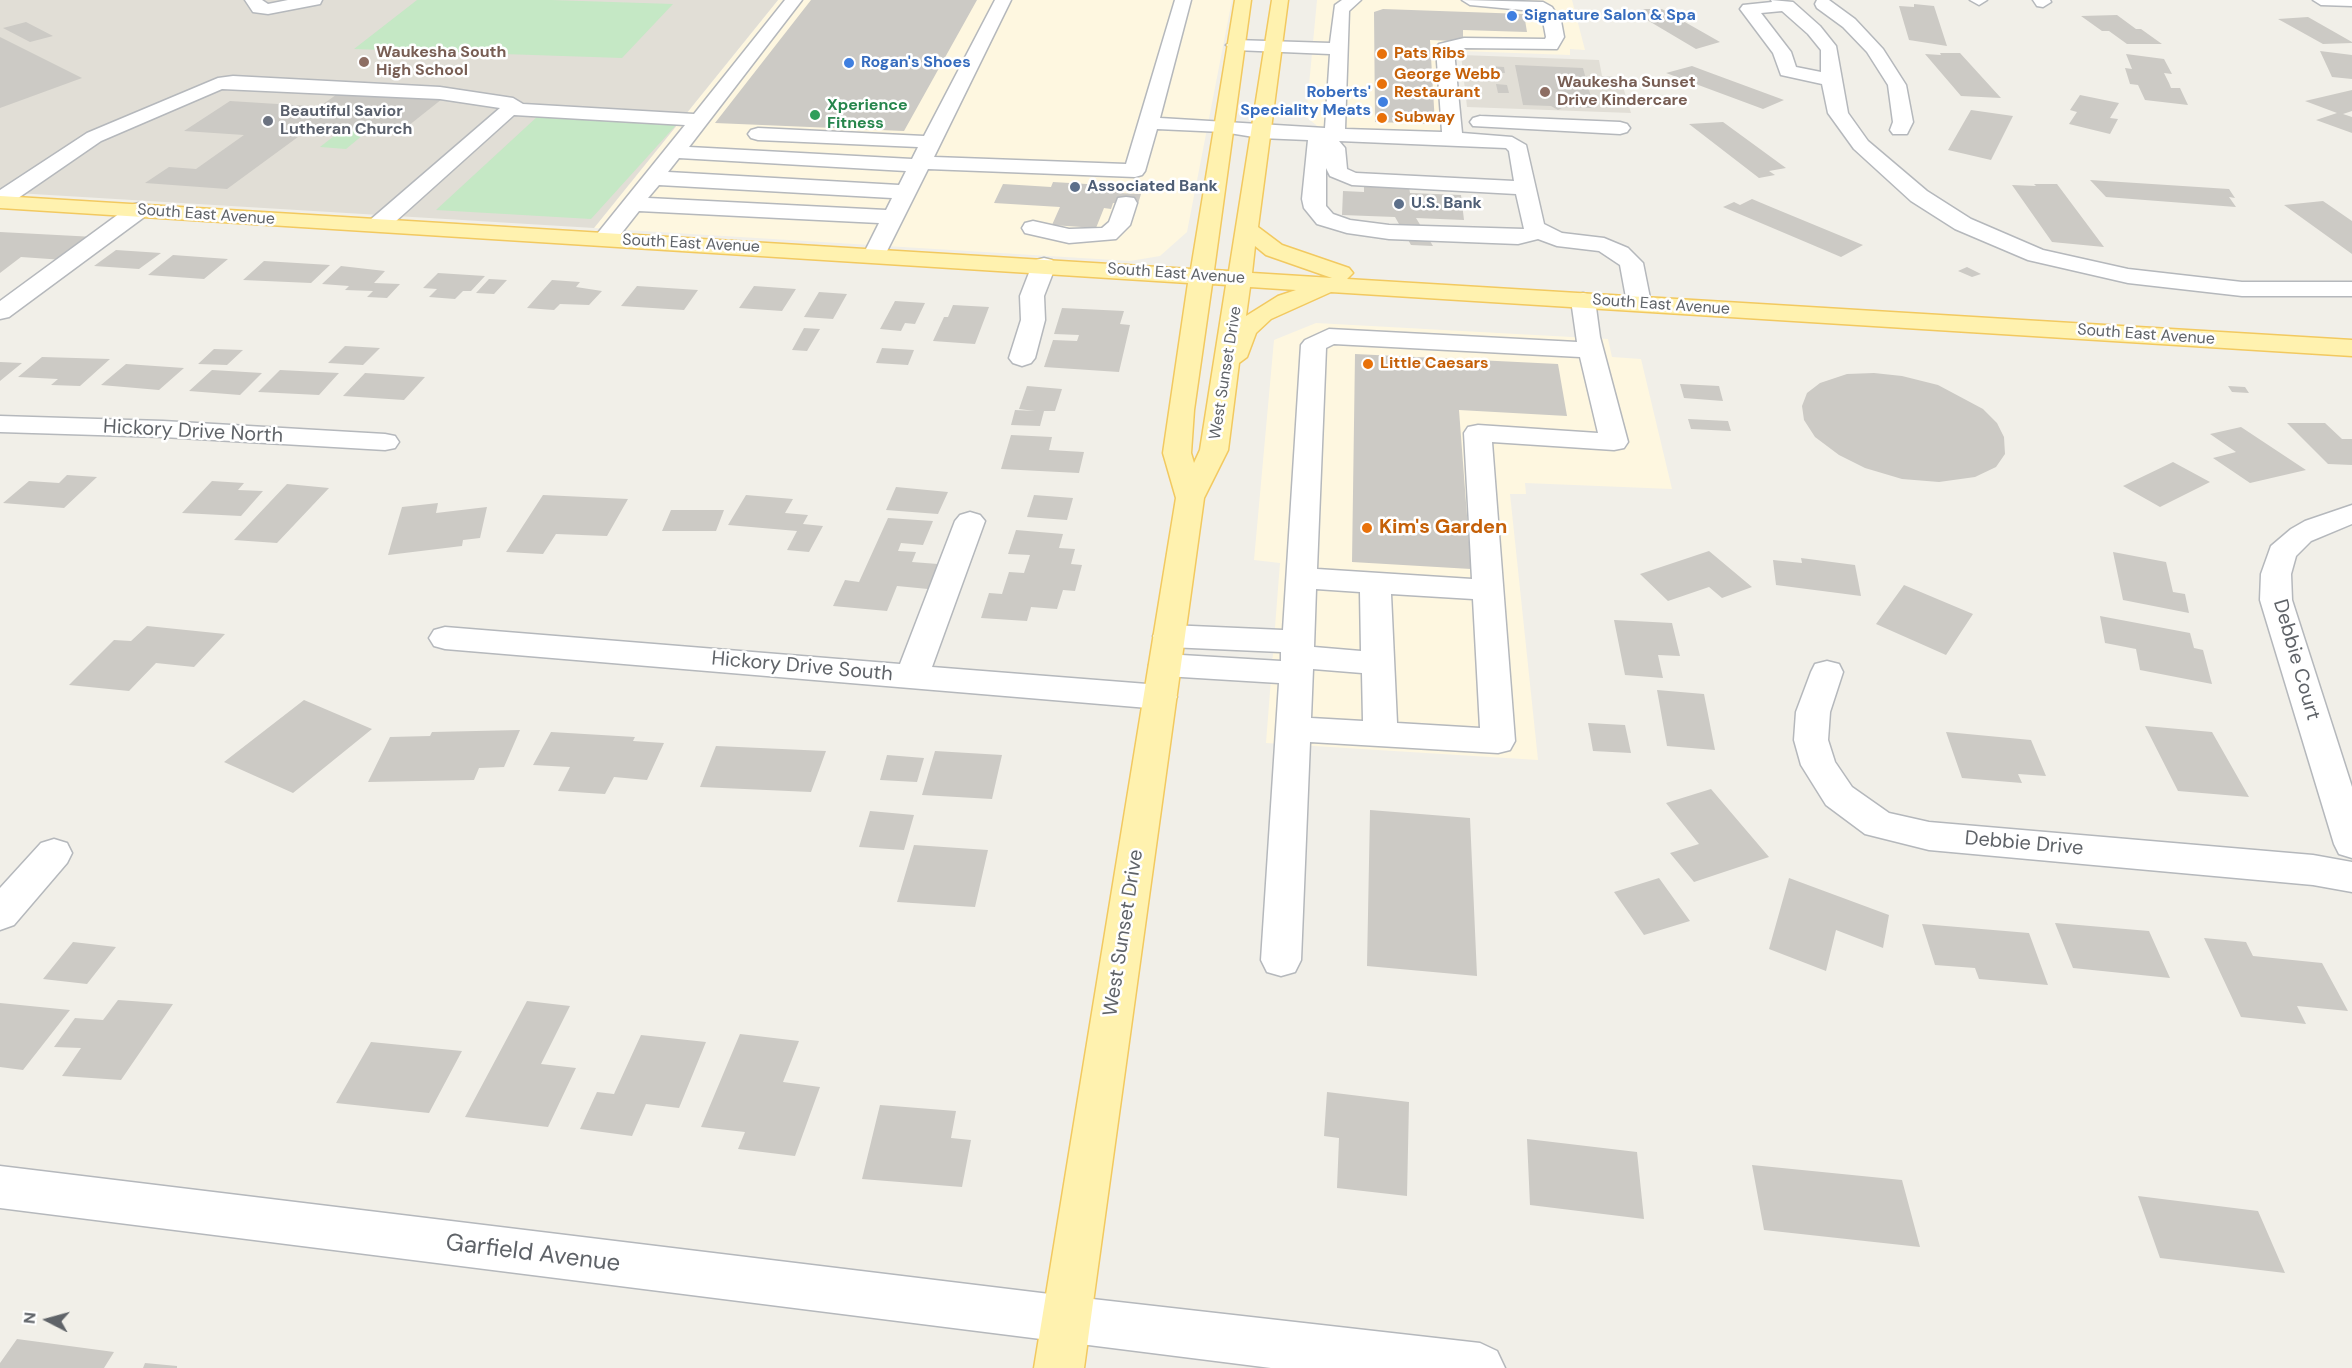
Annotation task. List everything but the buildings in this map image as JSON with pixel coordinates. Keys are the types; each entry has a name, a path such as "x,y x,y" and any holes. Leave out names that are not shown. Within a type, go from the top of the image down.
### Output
{"main road":[{"name":"West Sunset Drive","path":"1190,498 1177,453 1209,214 1243,0"},
{"name":"West Sunset Drive","path":"1059,1368 1190,498 1214,450 1280,0"},
{"name":"South East Avenue","path":"0,201 2352,348"},
{"path":"1142,271 1159,264 1178,249 1209,214"},
{"path":"1247,229 1274,250 1320,267 1391,288"},
{"path":"1224,377 1245,330 1262,315 1286,301 1333,285"}],"street":[{"path":"252,0 259,8 268,9 314,0"},
{"path":"605,239 674,152 701,128 794,0"},
{"path":"874,255 1003,0"},
{"path":"1033,228 1069,236 1108,234 1119,225 1183,0"},
{"path":"1353,0 1343,5 1341,9 1335,148 1337,172 1355,179 1525,188"},
{"path":"1453,139 1445,48 1464,43 1551,45 1555,37 1552,21 1546,11 1537,6 1470,0"},
{"path":"2321,0 2352,1"},
{"path":"2344,1 2352,7"},
{"path":"1883,62 1842,66 1788,71 1782,52 1749,9 1783,3 1825,41 1842,66 1838,113 1855,138 1877,162 1919,196 1987,242 2066,264 2157,280 2270,290 2352,289"},
{"path":"1823,4 1849,23 1883,62 1897,85 1903,122 1900,130"},
{"path":"1235,45 1340,50"},
{"path":"0,201 88,141 208,87 226,82 440,93 513,104 511,109 378,225"},
{"path":"511,109 701,128"},
{"path":"1479,140 1478,122 1620,128"},
{"path":"1149,123 1223,126 1260,132 1505,141 1519,149 1530,221 1540,232 1557,239 1604,245 1620,253 1631,263 1640,303"},
{"path":"119,126 155,128"},
{"path":"737,133 931,142"},
{"path":"1337,135 1355,179"},
{"path":"1337,135 1313,200 1315,208 1325,219 1347,226 1389,232 1518,237 1540,232"},
{"path":"674,152 920,164 1135,171"},
{"path":"654,178 906,192"},
{"path":"633,204 893,217"},
{"path":"0,312 139,210"},
{"path":"1022,358 1033,320 1032,296 1044,265"},
{"path":"1294,729 1498,741 1478,433 1614,442 1591,350 1583,300"},
{"path":"1281,960 1314,345 1329,336 1591,350"},
{"name":"Hickory Drive North","path":"0,424 163,429 385,442"},
{"name":"Debbie Court","path":"2352,514 2342,516 2301,535 2282,553 2276,574 2276,600 2352,844"},
{"path":"912,676 970,521"},
{"path":"1302,578 1488,590"},
{"path":"1376,583 1380,734"},
{"name":"Hickory Drive South","path":"445,638 912,676 1298,658 1377,663"},
{"name":"Debbie Drive","path":"1827,672 1813,712 1812,740 1818,765 1839,796 1878,824 1929,836 2313,870 2352,877"},
{"path":"0,915 54,853"},
{"name":"Garfield Avenue","path":"0,1187 1066,1320 1480,1368"}],"shaded area":[{"name":"Waukesha South High School","path":"0,0 778,0 594,228 0,192"},
{"path":"778,0 1232,0 1187,232 1160,256 1130,261 594,228"},
{"path":"1317,0 1572,0 1585,50 1570,49 1570,55 1460,51 1452,54 1463,135 1320,128 1306,117"},
{"name":"Waukesha Sunset Drive Kindercare","path":"1461,55 1599,60 1602,76 1620,77 1631,113 1467,107"},
{"path":"1316,323 1608,339 1612,357 1641,359 1672,489 1525,483 1526,494 1510,494 1538,760 1266,743 1280,563 1254,560 1274,340"}],"green space":[{"path":"417,0 551,0 673,4 622,58 354,49"},
{"path":"538,116 677,124 591,219 436,210"},
{"path":"343,129 369,130 346,149 320,147"}],"place":[{"name":"Signature Salon & Spa","path":"1512,16"},
{"name":"Pats Ribs","path":"1382,54"},
{"name":"Waukesha South High School","path":"364,62"},
{"name":"Rogan's Shoes","path":"849,63"},
{"name":"George Webb Restaurant","path":"1382,84"},
{"name":"Waukesha Sunset Drive Kindercare","path":"1545,92"},
{"name":"Roberts' Speciality Meats","path":"1383,102"},
{"name":"Xperience Fitness","path":"815,115"},
{"name":"Subway","path":"1382,118"},
{"name":"Beautiful Savior Lutheran Church","path":"268,121"},
{"name":"Associated Bank","path":"1075,187"},
{"name":"U.S. Bank","path":"1399,204"},
{"name":"Little Caesars","path":"1368,364"},
{"name":"Kim's Garden","path":"1367,528"}]}
